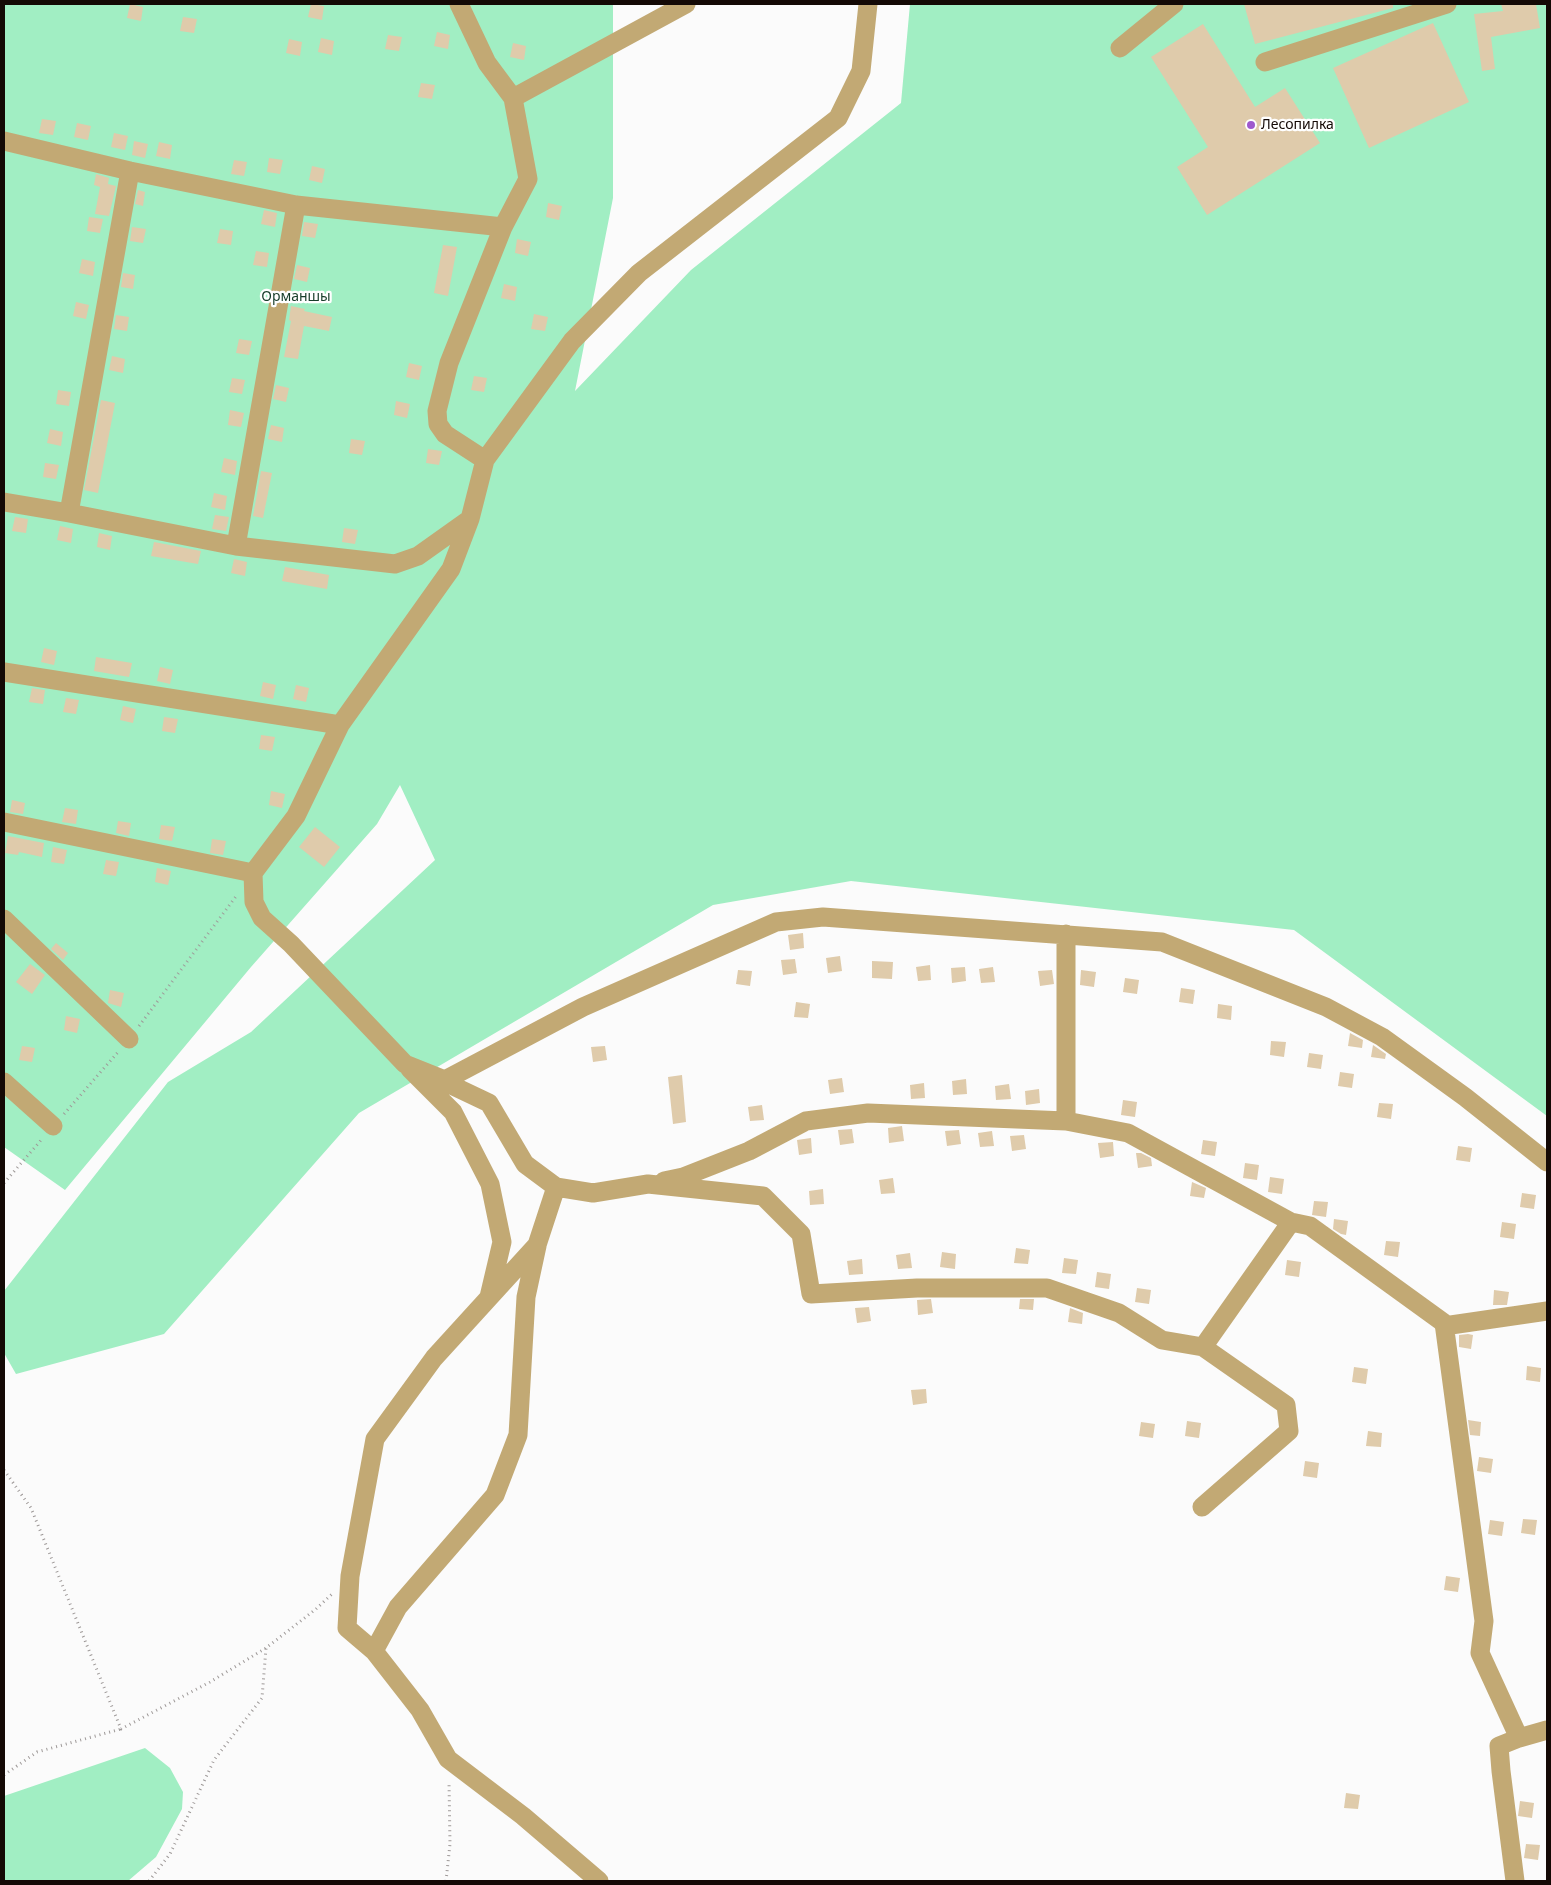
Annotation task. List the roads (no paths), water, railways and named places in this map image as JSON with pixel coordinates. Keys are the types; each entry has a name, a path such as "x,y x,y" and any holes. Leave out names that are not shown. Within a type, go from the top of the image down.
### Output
{"street":[{"path":"459,4 487,64 513,98 528,179 503,227 449,364 437,411 438,424 445,434 485,460"},
{"path":"513,98 686,4"},
{"path":"489,1299 502,1242 490,1184 453,1112 291,944 262,918 254,902 254,872 296,816 340,725 451,569 470,519 485,460 572,341 639,273 838,118 861,71 868,4"},
{"path":"1120,48 1174,4"},
{"path":"1265,62 1447,4"},
{"path":"4,141 130,171 296,204 503,227"},
{"path":"69,512 130,171"},
{"path":"236,546 296,204"},
{"path":"4,502 69,512 236,546 395,564 418,556 470,519"},
{"path":"4,672 340,725"},
{"path":"4,822 254,872"},
{"path":"445,1080 583,1008 776,922 823,917 1066,934 1162,942 1326,1007 1382,1037 1465,1097 1547,1162"},
{"path":"4,919 129,1039"},
{"path":"1066,934 1066,1121"},
{"path":"405,1064 445,1080 448,1084 489,1104 524,1164 556,1187 594,1193 683,1177 749,1151 806,1121 868,1113 1066,1121 1128,1133 1291,1222 1310,1226 1444,1323 1484,1621 1480,1652 1519,1738"},
{"path":"4,1082 53,1126"},
{"path":"648,1184 763,1196 801,1234 811,1294 917,1288 1047,1288 1119,1313 1162,1340 1203,1347 1286,1405 1289,1430 1202,1507"},
{"path":"374,1651 398,1607 495,1495 518,1434 526,1297 537,1245 556,1187"},
{"path":"1203,1347 1291,1222"},
{"path":"537,1245 434,1358 375,1439 350,1576 347,1628 374,1651 420,1710 448,1759 522,1816 599,1881"},
{"path":"1444,1326 1547,1311"},
{"path":"1515,1881 1501,1771 1500,1746 1547,1730"}],"place":[{"name":"Лесопилка","path":"1251,125"}],"park label":[{"name":"Орманшы","path":"296,297"}]}
